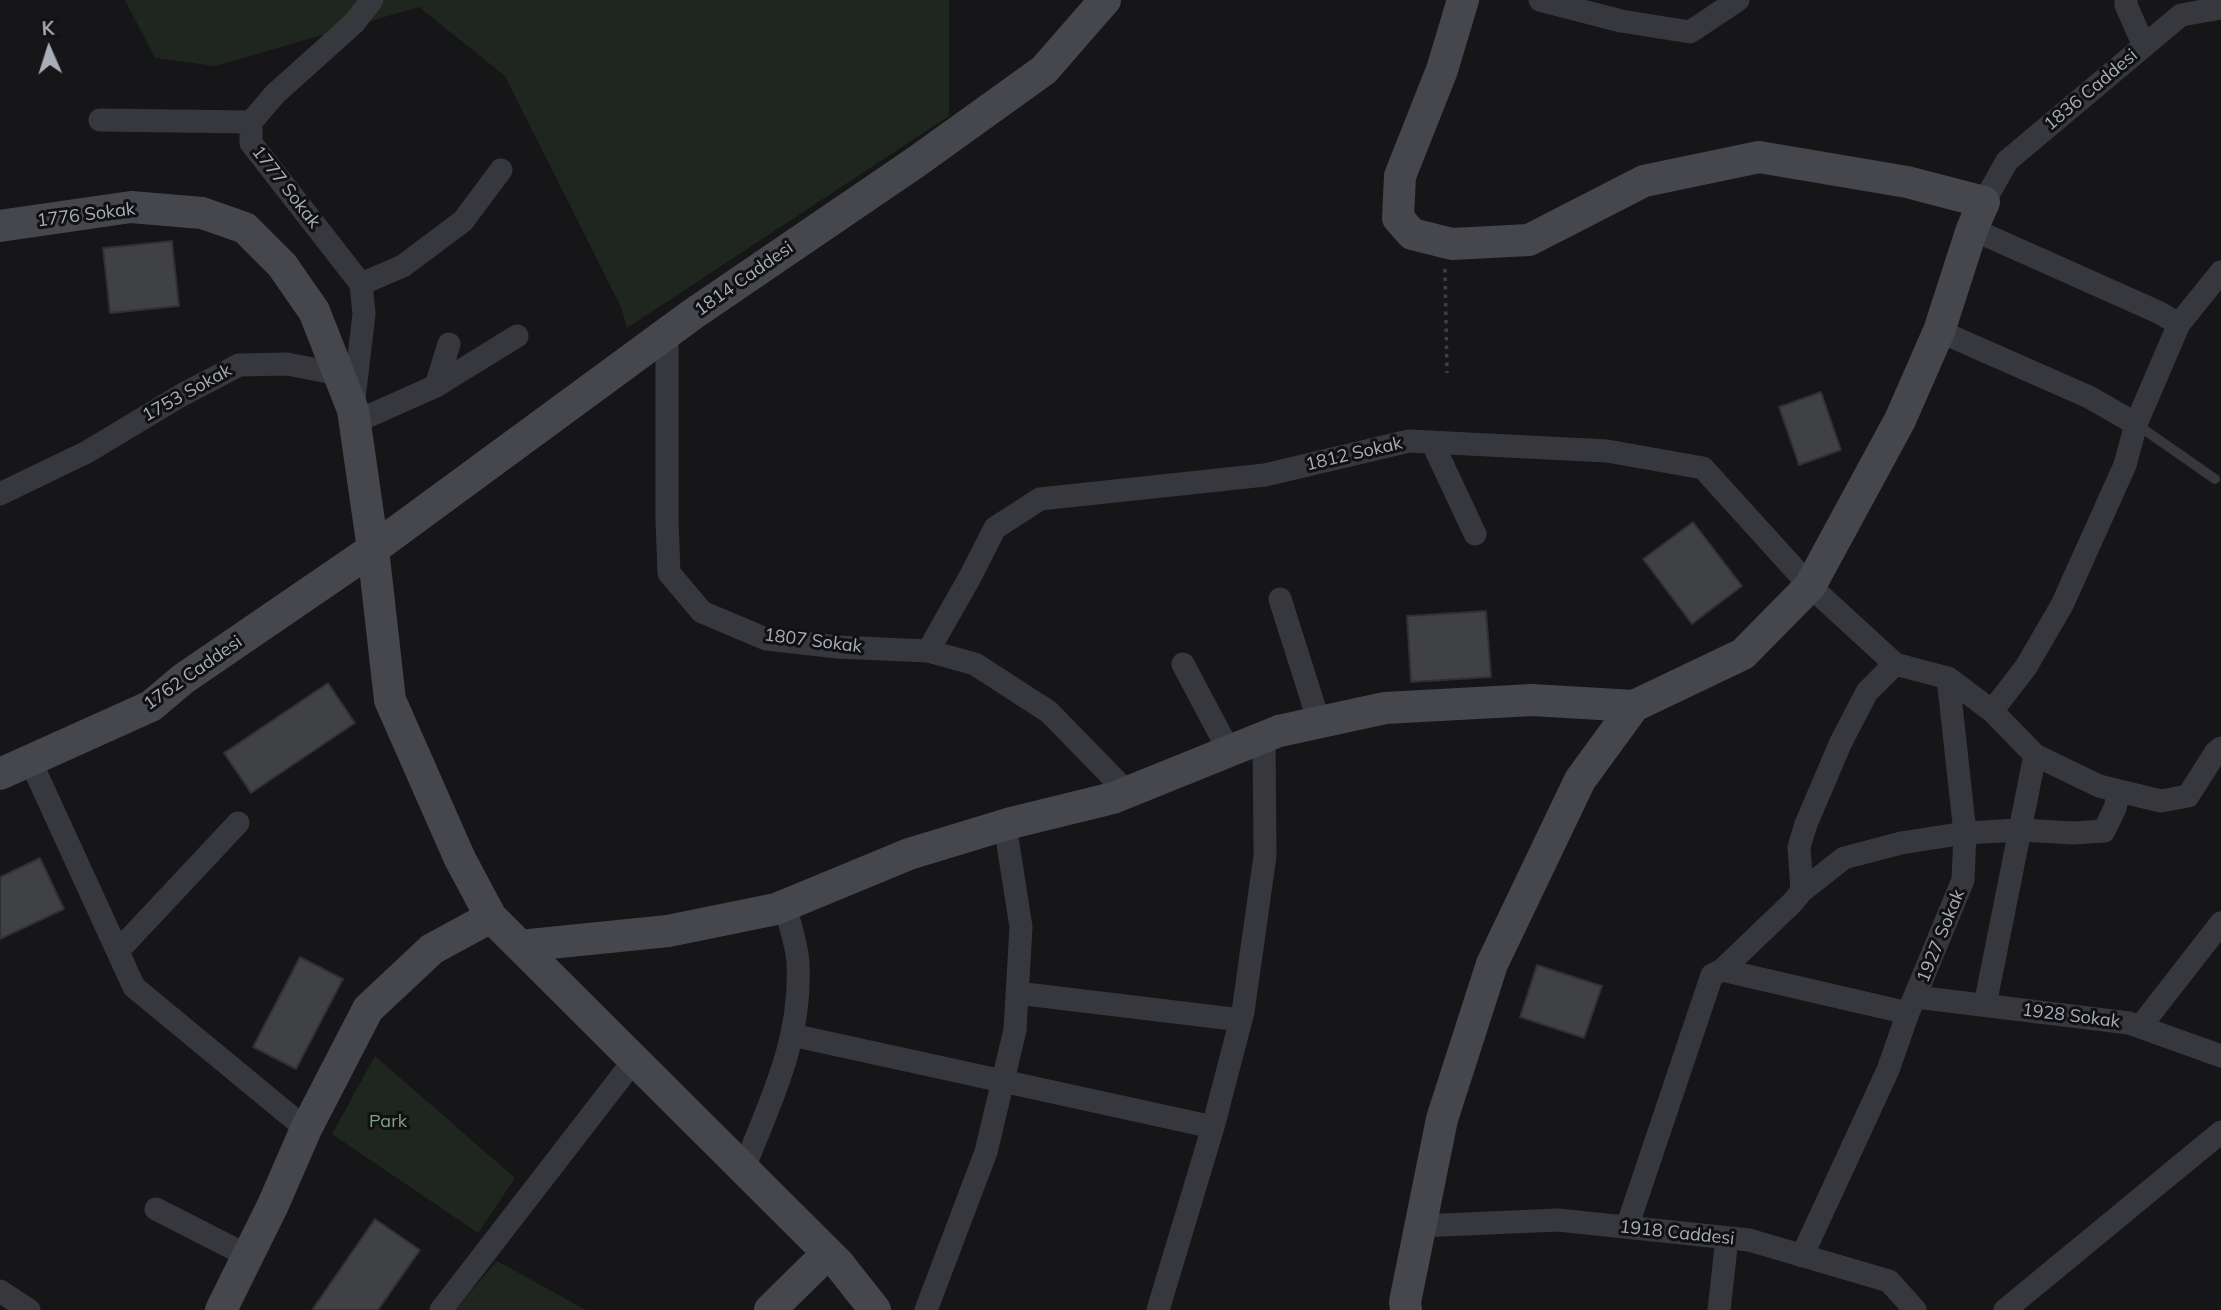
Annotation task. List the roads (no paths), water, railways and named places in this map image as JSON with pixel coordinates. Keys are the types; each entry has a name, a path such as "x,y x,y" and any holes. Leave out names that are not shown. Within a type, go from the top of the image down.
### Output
{"street":[{"name":"1777 Sokak","path":"361,284 251,143 251,122 275,94 355,23 372,0"},
{"name":"1814 Caddesi","path":"373,549 667,334 1044,70 1105,0"},
{"path":"1463,0 1442,71 1400,176 1398,218 1412,234 1452,244 1529,240 1644,181 1759,157 1907,182 1978,215 2179,324"},
{"path":"1539,0 1621,21 1690,32 1738,0"},
{"path":"2126,0 2144,46"},
{"name":"1836 Caddesi","path":"1978,215 2007,161 2181,15 2213,6"},
{"path":"100,120 251,122"},
{"path":"354,416 364,314 361,284 403,266 463,221 501,170"},
{"name":"1776 Sokak","path":"0,226 131,206 202,213 245,228 282,265 314,311 339,374"},
{"path":"1406,1310 1405,1302 1442,1119 1492,964 1580,780 1634,706 1743,654 1810,586 1900,420 1939,331 1978,215"},
{"path":"1992,711 2026,667 2062,605 2125,465 2136,424 2179,324 2221,272"},
{"path":"1939,331 2090,397 2136,424"},
{"name":"1807 Sokak","path":"667,334 669,573 702,612 766,639 838,647 928,650 975,664 1049,712 1127,792"},
{"path":"354,416 436,386 517,336"},
{"path":"436,386 449,344"},
{"name":"1753 Sokak","path":"0,494 87,452 180,396 239,365 287,364 339,374"},
{"path":"339,374 354,416 390,699 460,859 491,917 828,1253 875,1310"},
{"name":"1812 Sokak","path":"928,650 995,528 1040,499 1265,475 1409,441 1607,451 1703,468 1810,586"},
{"path":"1432,442 1475,534"},
{"name":"1762 Caddesi","path":"0,774 151,706 183,679 373,549"},
{"path":"1810,586 1895,664 1948,678 1992,711 2035,755 2099,786 2161,801 2188,796 2221,748"},
{"path":"1280,599 1319,722"},
{"path":"1183,664 1229,751"},
{"path":"1802,891 1799,847 1806,824 1841,742 1867,692 1895,664"},
{"name":"1927 Sokak","path":"1802,1255 1888,1070 1963,880 1965,833 1948,678"},
{"path":"520,946 668,931 776,909 909,854 1005,825 1113,798 1279,731 1319,722 1385,708 1532,700 1634,706"},
{"path":"1158,1310 1213,1128 1241,1020 1265,856 1264,737"},
{"path":"1985,1005 2035,755"},
{"path":"30,760 134,987 306,1129"},
{"path":"1627,1227 1713,975 1722,970 1802,891 1844,858 1901,843 1965,833 2020,830 2074,833 2104,831 2115,808 2119,791"},
{"path":"118,950 238,823"},
{"path":"926,1310 986,1152 1015,1030 1021,927 1005,825"},
{"path":"744,1168 789,1052 797,1014 798,960 785,905"},
{"path":"220,1310 274,1205 306,1129 368,1009 432,949 491,917"},
{"path":"2140,1027 2221,923"},
{"name":"1928 Sokak","path":"1722,970 1912,1005 1985,1005 2129,1023 2221,1056"},
{"path":"1017,993 1241,1020"},
{"path":"792,1035 1213,1128"},
{"path":"441,1310 635,1059"},
{"path":"2005,1310 2221,1132"},
{"path":"156,1209 248,1256"},
{"name":"1918 Caddesi","path":"1420,1226 1558,1220 1749,1240 1889,1281 1915,1310"},
{"path":"1719,1310 1727,1238"},
{"path":"769,1310 828,1253"},
{"path":"0,1291 29,1310"}],"lane":[{"path":"2136,424 2215,479"}],"park label":[{"name":"Park","path":"388,1122"}]}
